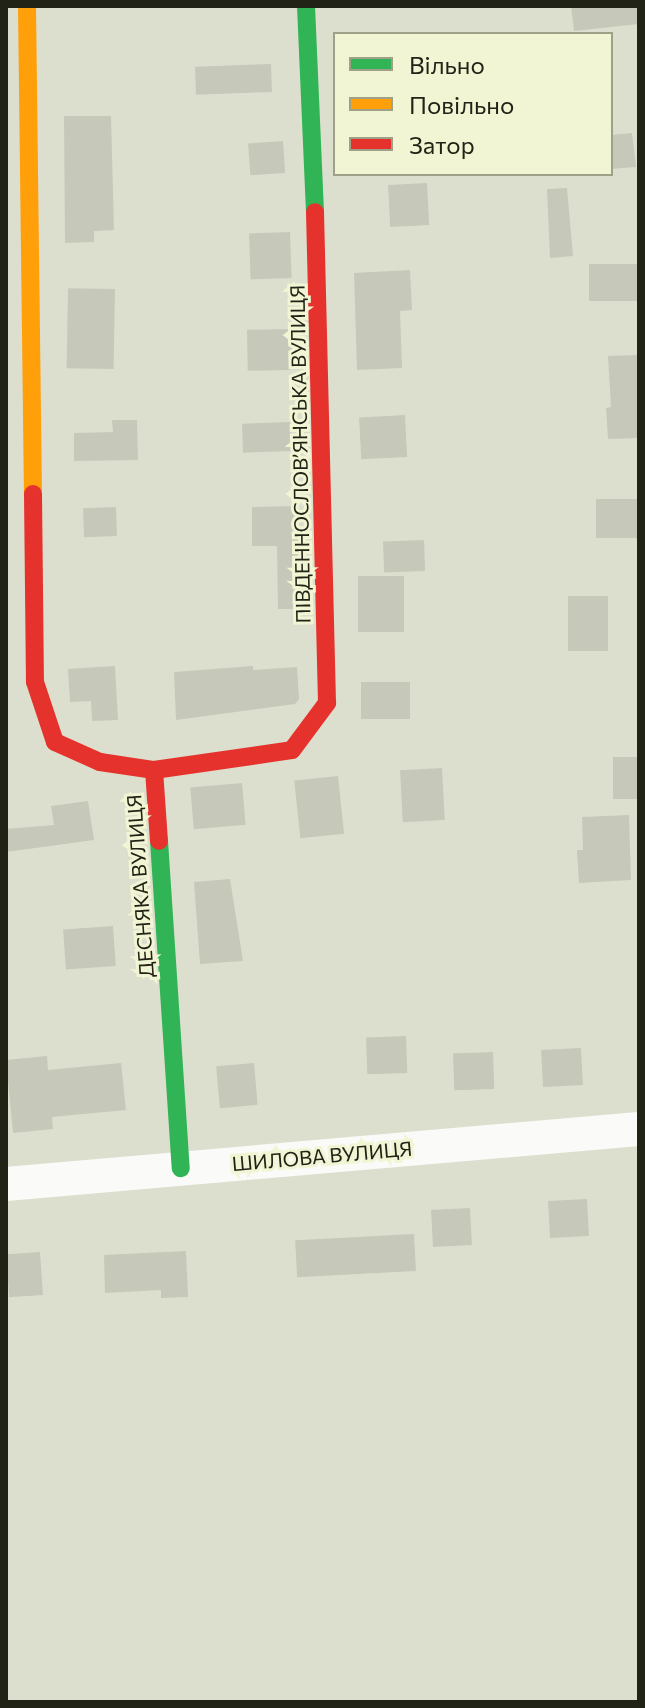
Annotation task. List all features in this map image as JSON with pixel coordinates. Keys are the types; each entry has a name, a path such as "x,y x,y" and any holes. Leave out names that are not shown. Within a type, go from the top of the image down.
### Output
{"street":[{"name":"ДЕСНЯКА ВУЛИЦЯ","path":"27,6 35,682 55,742 100,762 154,770 181,1168"},
{"name":"ПІВДЕННОСЛОВ’ЯНСЬКА ВУЛИЦЯ","path":"154,770 292,750 327,703 318,292 306,6"},
{"name":"ШИЛОВА ВУЛИЦЯ","path":"6,1184 639,1129"}],"building":[{"path":"571,6 639,6 639,24 574,31"},
{"path":"271,64 272,92 196,95 195,67"},
{"path":"64,116 111,116 114,230 94,231 94,242 65,243"},
{"path":"632,133 636,167 613,169 613,135"},
{"path":"283,141 285,173 250,175 248,143"},
{"path":"427,183 429,225 390,227 388,185"},
{"path":"567,188 573,256 550,258 547,189"},
{"path":"290,232 292,278 251,279 249,233"},
{"path":"589,264 639,264 639,301 589,301"},
{"path":"410,270 412,310 400,311 402,368 357,370 354,273"},
{"path":"68,288 115,289 114,369 67,368"},
{"path":"291,329 292,370 248,371 247,330"},
{"path":"639,355 639,438 608,439 606,408 611,407 608,356"},
{"path":"405,415 407,457 361,459 359,417"},
{"path":"112,420 137,420 138,460 74,461 74,433 113,432"},
{"path":"290,422 291,451 243,453 242,424"},
{"path":"596,499 639,499 639,538 596,538"},
{"path":"298,506 300,609 278,609 277,546 252,546 252,507"},
{"path":"116,507 117,536 84,537 83,508"},
{"path":"424,540 425,571 384,572 383,541"},
{"path":"358,576 404,576 404,632 358,632"},
{"path":"568,596 608,596 608,651 568,651"},
{"path":"115,666 118,720 92,721 91,701 70,702 68,669"},
{"path":"253,666 253,670 297,667 299,699 295,704 176,720 174,672"},
{"path":"361,682 410,682 410,719 361,719"},
{"path":"613,757 639,757 639,799 613,799"},
{"path":"442,768 445,820 403,822 400,770"},
{"path":"338,776 344,834 300,838 294,781"},
{"path":"242,783 246,825 194,829 190,788"},
{"path":"88,801 94,840 6,852 6,829 54,825 51,806"},
{"path":"629,815 631,880 579,883 577,850 583,850 582,817"},
{"path":"230,879 243,961 200,964 194,882"},
{"path":"113,926 116,966 66,969 63,929"},
{"path":"406,1036 407,1073 367,1074 366,1037"},
{"path":"581,1048 583,1085 543,1087 541,1050"},
{"path":"493,1052 494,1089 454,1090 453,1053"},
{"path":"47,1056 48,1070 121,1063 126,1110 52,1117 53,1129 13,1133 6,1060"},
{"path":"254,1063 258,1105 220,1108 216,1066"},
{"path":"587,1199 589,1236 550,1238 548,1201"},
{"path":"470,1208 472,1245 433,1247 431,1210"},
{"path":"414,1234 416,1271 297,1277 295,1240"},
{"path":"186,1251 188,1297 161,1298 161,1290 105,1293 104,1255"},
{"path":"40,1252 43,1295 9,1297 6,1254"}],"traffic: fast":[{"path":"306,6 315,212"},
{"path":"159,841 181,1168"}],"traffic: slow":[{"path":"27,6 33,494"}],"traffic: jam":[{"path":"154,770 292,750 327,703 315,212"},
{"path":"33,494 35,682 55,742 100,762 154,770 159,841"}]}
